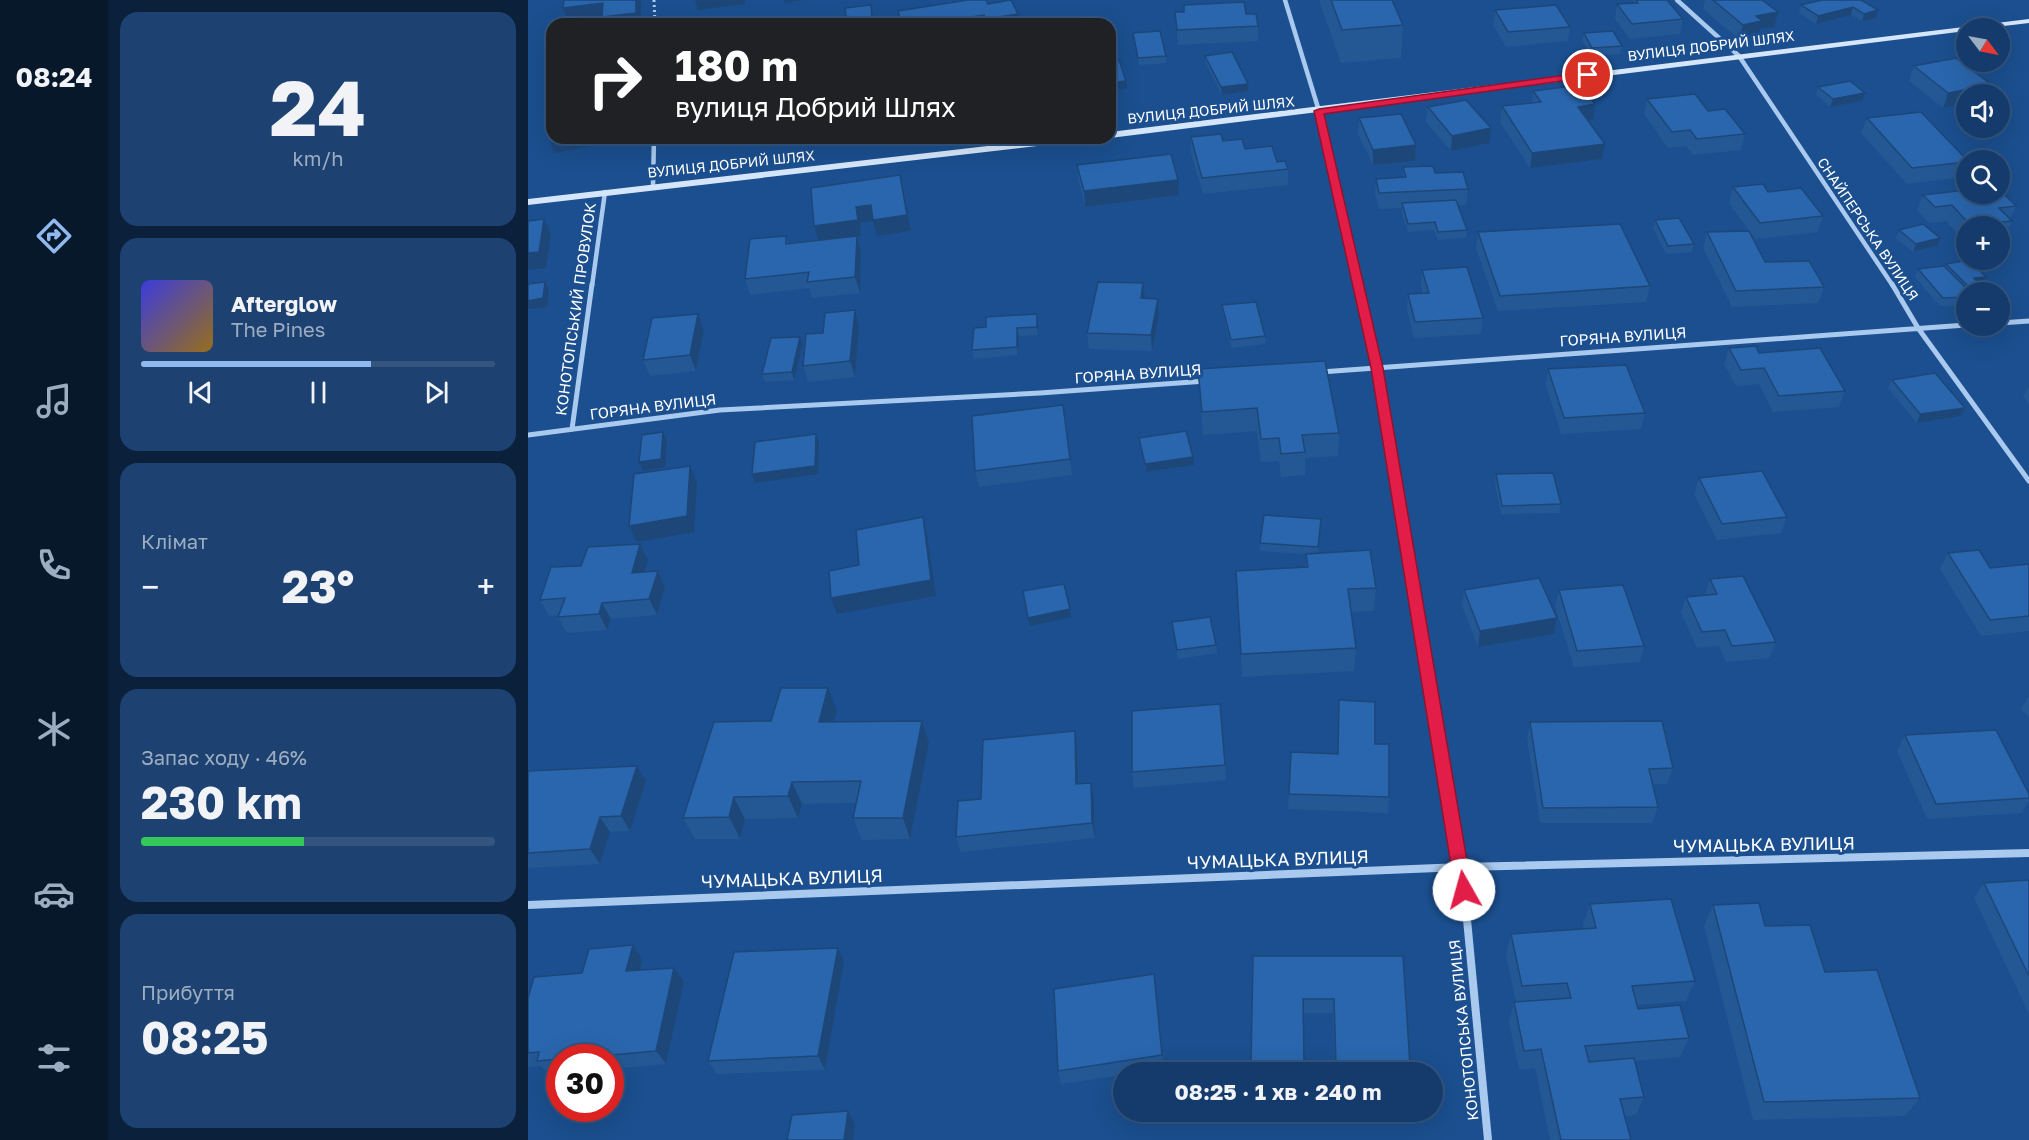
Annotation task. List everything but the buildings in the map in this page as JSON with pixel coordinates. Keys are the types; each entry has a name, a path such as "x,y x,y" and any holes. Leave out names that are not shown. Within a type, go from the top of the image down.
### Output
{"street":[{"name":"КОНОТОПСЬКА ВУЛИЦЯ","path":"1285,0 1319,111 1377,368 1461,867 1488,1140"},
{"name":"СНАЙПЕРСЬКА ВУЛИЦЯ","path":"1677,0 1739,56 1881,267 1918,328 2029,481"},
{"name":"ВУЛИЦЯ ДОБРИЙ ШЛЯХ","path":"1116,134 1319,111 2029,21"},
{"path":"653,186 654,144"},
{"name":"ВУЛИЦЯ ДОБРИЙ ШЛЯХ","path":"528,202 1027,144"},
{"name":"КОНОТОПСЬКИЙ ПРОВУЛОК","path":"572,429 605,192"},
{"path":"2010,322 2029,321"},
{"name":"ГОРЯНА ВУЛИЦЯ","path":"1319,372 1956,326"},
{"name":"ГОРЯНА ВУЛИЦЯ","path":"528,435 720,410 1040,393 1214,380"},
{"name":"ЧУМАЦЬКА ВУЛИЦЯ","path":"528,905 1461,867 2029,853"}],"path":[{"path":"654,0 655,18"}],"route":[{"path":"1464,890 1377,368 1319,111 1588,75"}]}
